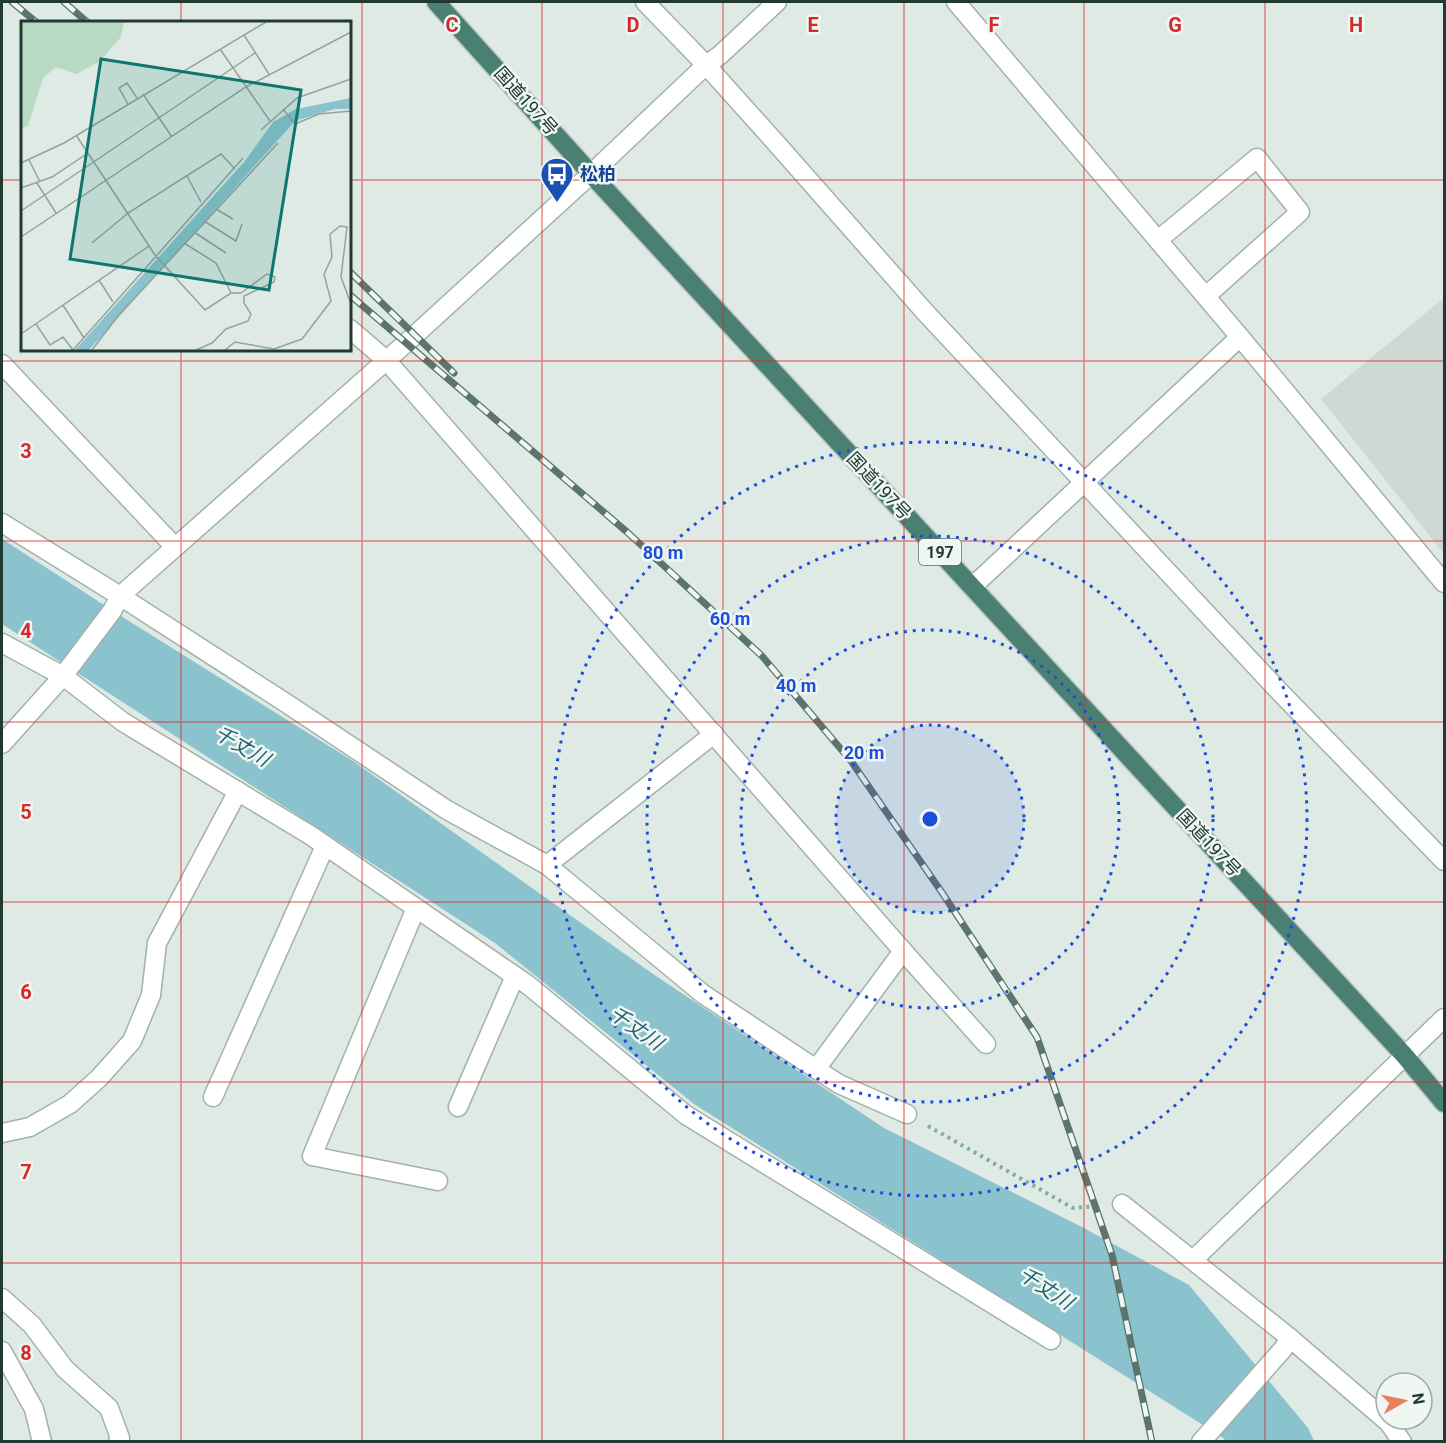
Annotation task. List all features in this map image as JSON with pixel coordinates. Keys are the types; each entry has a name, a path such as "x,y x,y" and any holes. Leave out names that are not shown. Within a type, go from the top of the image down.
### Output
{"highway":[{"name":"国道197号","path":"436,2 591,174 1405,1056 1444,1103"}],"street":[{"path":"645,2 706,65 925,312 1278,690 1444,861"},
{"path":"956,2 1206,296 1444,583"},
{"path":"2,744 63,676 116,603 175,547 591,174 706,65 720,55 765,6"},
{"path":"1158,240 1257,158 1300,212 1206,296"},
{"path":"351,330 386,360 986,1044"},
{"path":"972,587 1240,337"},
{"path":"2,364 175,547"},
{"path":"2,523 116,603 286,703 447,810 547,865 703,994 816,1069 839,1084 907,1114"},
{"path":"2,643 63,676 123,722 310,835 515,976 686,1115 1051,1340"},
{"path":"547,865 714,734"},
{"path":"2,1133 30,1126 70,1104 99,1078 132,1041 152,995 157,943 238,791"},
{"path":"213,1097 325,846"},
{"path":"416,908 312,1155 438,1181"},
{"path":"816,1069 903,951"},
{"path":"458,1107 515,976"},
{"path":"1193,1260 1444,1018"},
{"path":"1122,1204 1193,1260 1287,1343 1389,1423 1402,1442"},
{"path":"2,1298 32,1326 65,1369 109,1408 120,1438 118,1442"},
{"path":"1201,1442 1287,1343"},
{"path":"2,1351 34,1409 42,1442"}],"path":[{"path":"907,1114 1073,1208 1122,1204"}],"shaded area":[{"path":"1444,298 1444,554 1321,399"}],"water":[{"name":"千丈川","path":"2,539 353,761 653,974 884,1128 1080,1226 1189,1285 1308,1428 1314,1441 1226,1441 694,1104 495,943 2,624"}],"railway":[{"path":"12,2 35,21"},
{"path":"64,2 86,21"},
{"path":"351,273 454,373"},
{"path":"351,296 627,532 762,656 851,761 943,894 1037,1037 1112,1255 1152,1442"}],"place":[{"name":"松柏","path":"557,203"}]}
